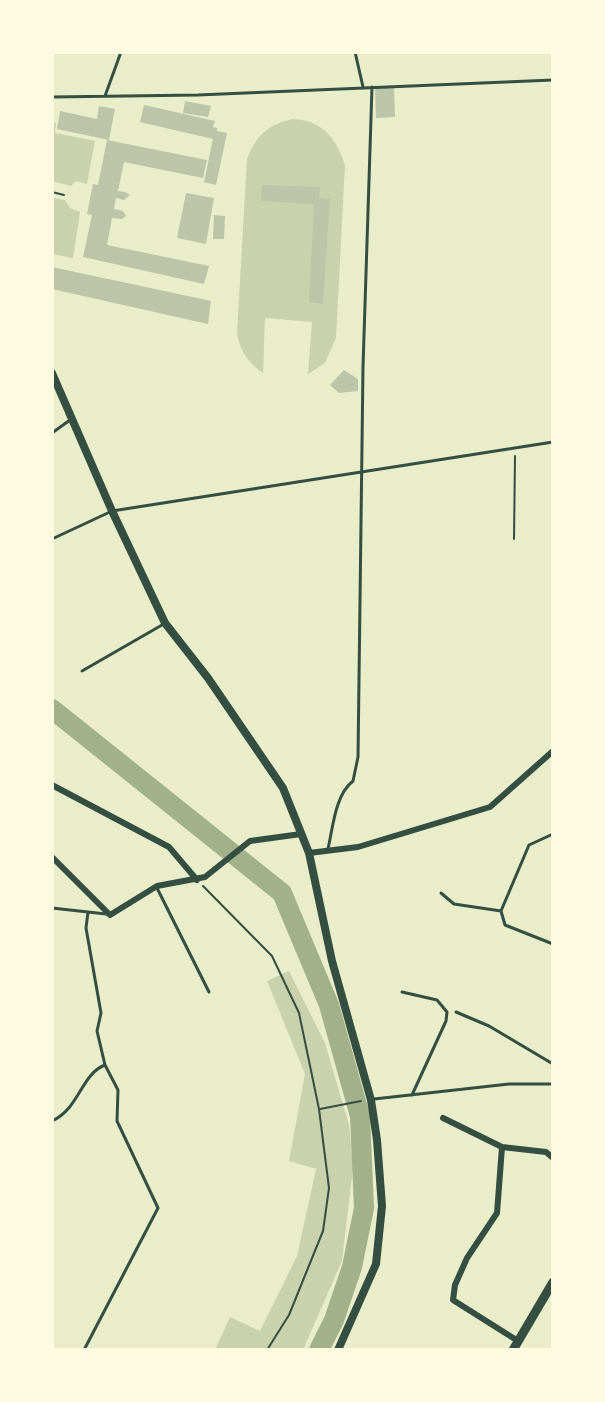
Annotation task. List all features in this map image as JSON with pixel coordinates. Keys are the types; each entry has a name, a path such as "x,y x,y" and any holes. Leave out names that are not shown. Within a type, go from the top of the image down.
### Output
{"main road":[{"path":"515,1345 553,1282"}],"street":[{"path":"52,373 165,623 208,678 283,788 309,853 332,961 371,1100 382,1206 376,1264 338,1350"},
{"path":"309,853 358,847 490,807 553,751"},
{"path":"52,785 169,847 201,879"},
{"path":"52,857 110,915 157,886 201,879 250,841 301,834"},
{"path":"443,1118 502,1147 546,1152 553,1158"},
{"path":"502,1147 497,1213 467,1258 455,1285 453,1300 515,1345"}],"lane":[{"path":"105,96 121,52"},
{"path":"355,52 363,87"},
{"path":"52,97 198,95 553,80"},
{"path":"327,853 341,797 345,787 353,781 358,757 372,87"},
{"path":"52,433 73,417"},
{"path":"52,539 112,511 553,442"},
{"path":"82,671 165,623"},
{"path":"553,834 529,845 501,911 505,925 553,944"},
{"path":"157,886 209,992"},
{"path":"441,893 454,904 501,911"},
{"path":"52,908 110,915"},
{"path":"84,1350 158,1208 117,1121 118,1090 105,1065 97,1031 101,1013 86,928 88,912"},
{"path":"402,992 437,1000 447,1012 446,1021 412,1095"},
{"path":"456,1012 489,1026 553,1064"},
{"path":"52,1121 66,1114 96,1069 105,1065"},
{"path":"371,1100 509,1084 553,1084"}],"path":[{"path":"52,192 64,195"},
{"path":"514,539 515,448"},
{"path":"201,879 272,956 299,1013 319,1109 329,1188 323,1231 289,1315 267,1350"},
{"path":"319,1109 371,1100"}],"green space":[{"path":"293,119 312,123 326,132 345,165 336,338 325,363 308,374 312,322 265,318 263,373 246,356 237,333 247,159 264,132"},
{"path":"52,122 56,123 55,133 95,141 87,184 76,181 71,186 52,181"},
{"path":"52,198 65,200 70,208 80,212 73,258 52,254"},
{"path":"289,971 325,1043 349,1125 353,1168 342,1261 303,1350 215,1350 230,1317 260,1331 297,1256 316,1169 289,1161 305,1074 267,981"}],"building":[{"path":"375,88 394,88 395,117 376,118"},
{"path":"185,101 211,106 208,117 183,113"},
{"path":"144,105 215,121 213,127 217,131 227,133 216,185 204,182 213,139 140,122"},
{"path":"99,106 115,109 109,140 57,129 60,111 97,119"},
{"path":"107,140 207,160 203,178 124,162 118,191 130,195 124,200 116,198 114,209 123,211 126,216 122,219 112,218 107,245 209,266 204,284 83,257 92,215 87,214 93,184 98,185"},
{"path":"262,185 320,187 319,198 330,199 323,304 309,302 314,204 261,201"},
{"path":"186,193 214,198 206,244 177,238"},
{"path":"214,215 225,216 224,239 213,239"},
{"path":"52,267 211,301 208,324 52,289"},
{"path":"344,370 358,379 358,391 339,393 330,385"}],"waterway":[{"path":"52,709 282,893 329,1005 360,1116 364,1208 352,1267 334,1320 319,1350"}]}
